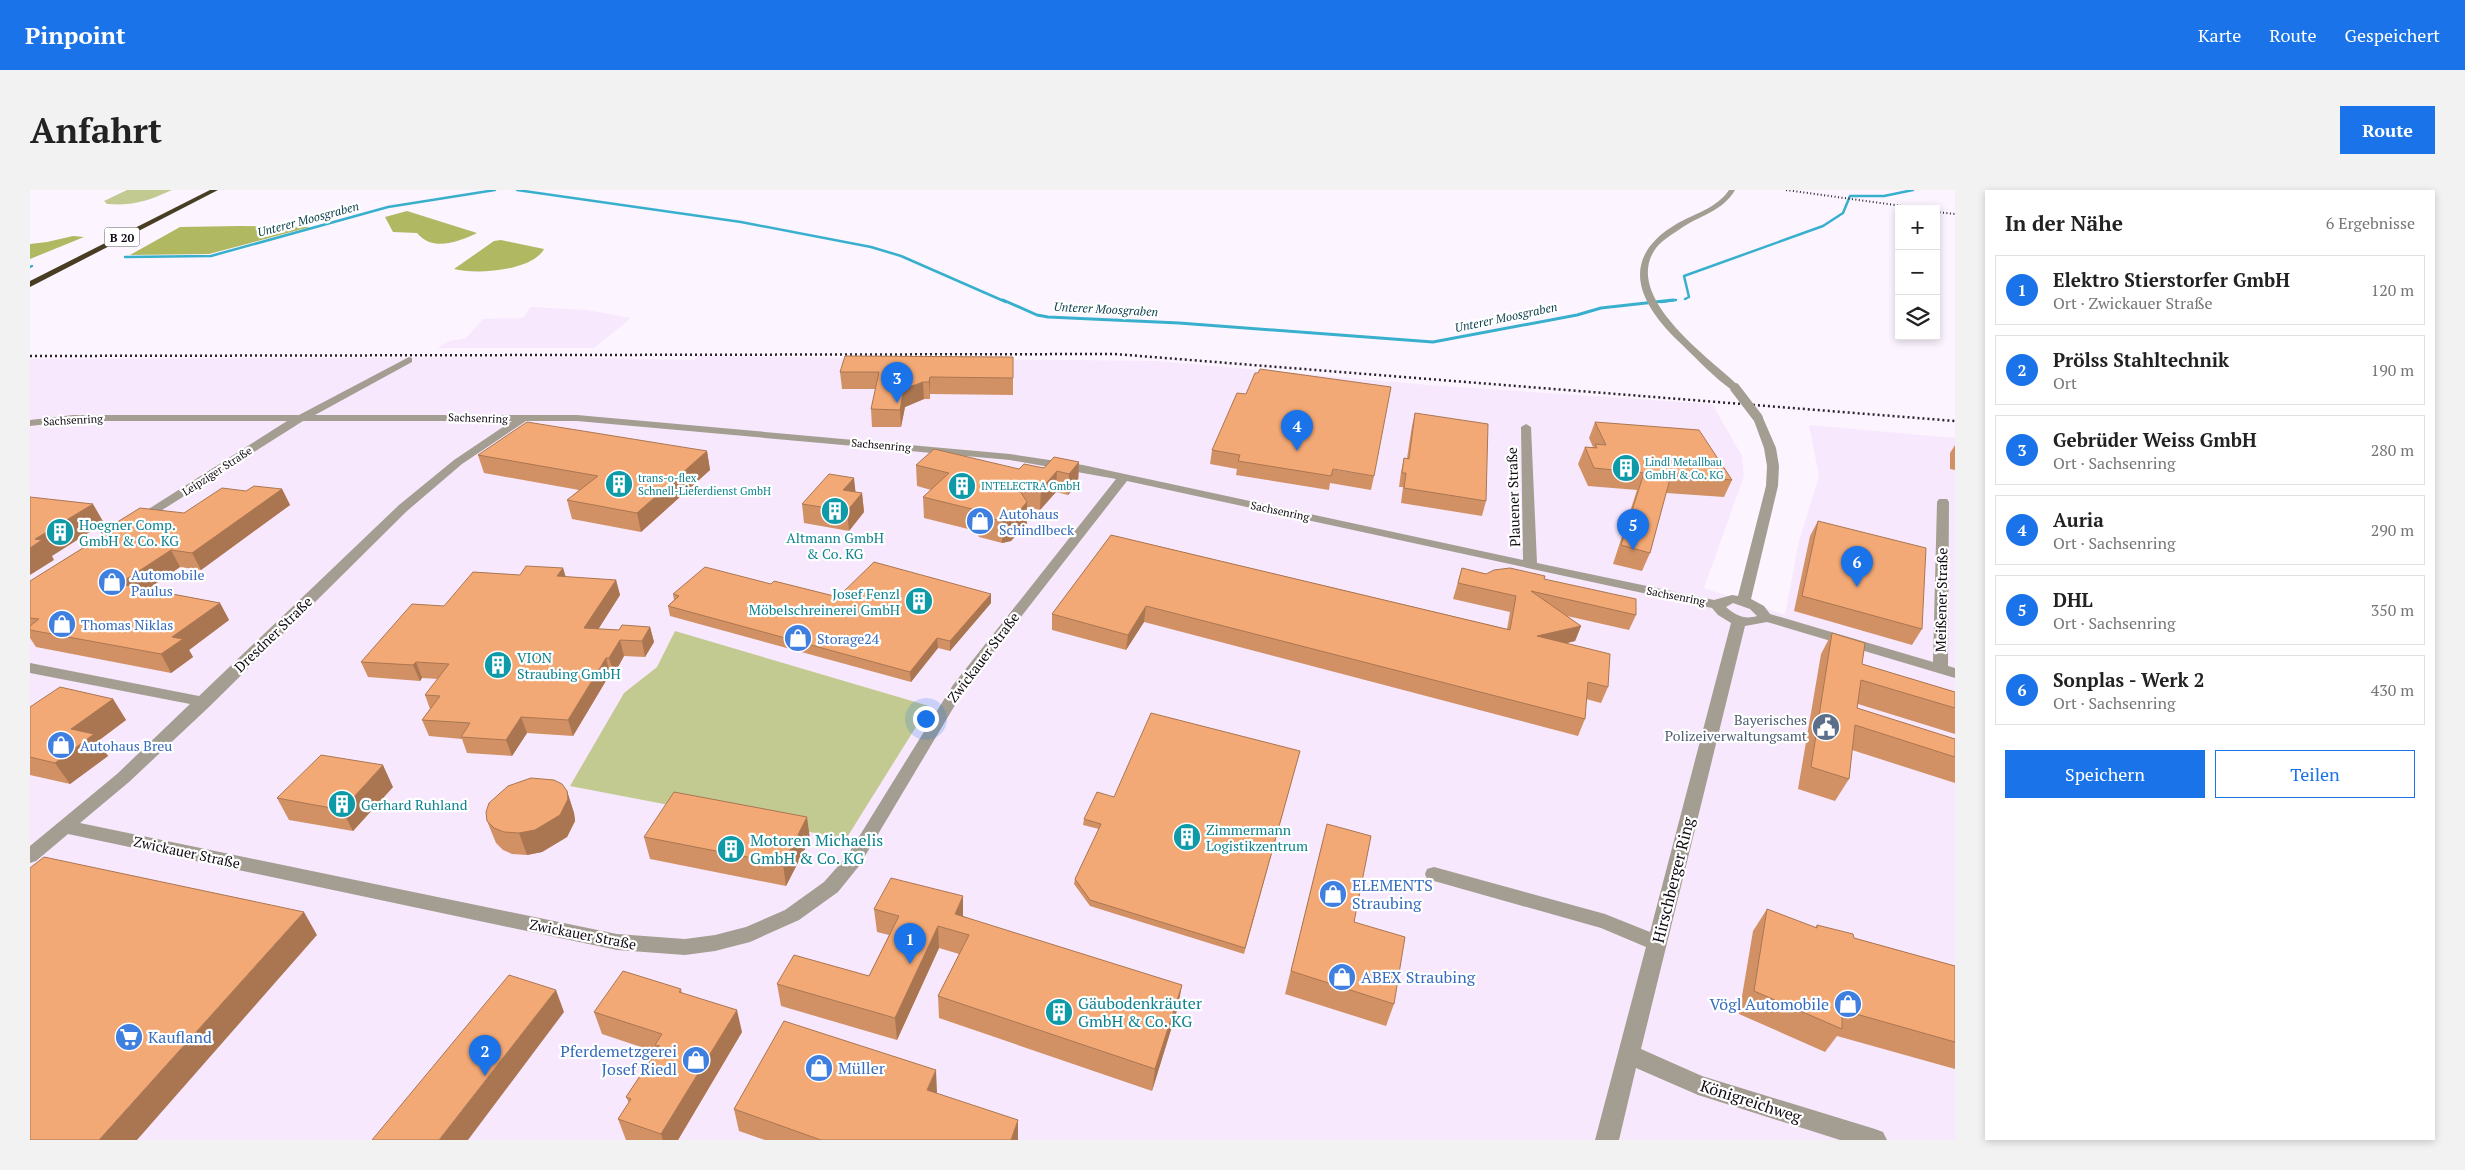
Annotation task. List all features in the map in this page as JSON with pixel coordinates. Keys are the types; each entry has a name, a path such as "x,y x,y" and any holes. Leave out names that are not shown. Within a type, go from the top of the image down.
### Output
{"highway":[{"name":"B 20","path":"30,284 215,190"}],"street":[{"path":"1732,191 1713,209 1661,237 1650,249 1644,260 1642,272 1647,293 1653,305 1680,337 1735,388 1758,418 1770,448 1773,466 1772,486 1744,601"},
{"name":"Leipziger Straße","path":"126,530 305,417 409,360"},
{"name":"Sachsenring","path":"30,422 73,418 488,417 521,420 545,417 577,418 1046,461 1718,605"},
{"name":"Dresdner Straße","path":"30,856 123,778 204,702 403,508 458,462 521,420"},
{"name":"Plauener Straße","path":"1526,427 1530,566"},
{"name":"Zwickauer Straße","path":"66,827 617,942 685,947 715,943 750,934 800,910 831,887 845,871 958,688 1124,477"},
{"name":"Meißener Straße","path":"1940,669 1943,502"},
{"path":"1764,617 1757,622 1739,621 1724,614 1718,605 1722,600 1744,601 1758,608 1764,617 1955,673"},
{"name":"Hirschberger Ring","path":"1607,1140 1739,621"},
{"path":"30,668 204,702"},
{"path":"1434,874 1605,922 1657,943"},
{"name":"Königreichweg","path":"1629,1054 1698,1085 1875,1140"}],"shaded area":[{"path":"531,307 587,310 631,318 594,348 437,348 450,341 466,338 483,319 523,318"},
{"path":"697,356 1158,361 1428,385 1712,404 1742,456 1744,476 1704,588 1785,615 1799,541 1819,476 1809,425 1955,438 1955,1140 30,1140 30,359 558,357 695,360"}],"green space":[{"path":"127,190 172,190 148,200 133,203 107,204 104,201"},
{"path":"407,211 477,233 454,242 438,244 423,239 417,233 393,232 385,217"},
{"path":"180,227 310,227 209,254 130,255"},
{"path":"73,236 84,237 30,259 30,244"},
{"path":"501,240 544,249 538,256 528,262 503,270 476,272 454,269 494,241"},
{"path":"675,631 929,706 846,839 570,786 624,693 657,667"}],"building":[{"path":"845,356 1013,357 1013,378 930,377 929,382 923,382 904,389 900,410 871,409 879,372 840,372"},
{"path":"1260,369 1391,387 1374,476 1333,469 1331,476 1238,461 1240,455 1212,450 1237,393 1246,394 1255,373 1258,373"},
{"path":"1415,413 1488,424 1486,501 1404,488 1406,473 1402,473 1404,458 1409,459"},
{"path":"527,422 707,451 637,513 567,500 598,476 478,455"},
{"path":"1595,422 1699,430 1732,480 1671,475 1650,553 1621,545 1644,473 1594,468 1585,447 1597,448 1595,444 1606,445"},
{"path":"934,449 1019,469 1024,464 1044,468 1054,457 1079,462 1069,474 1057,471 1041,489 1015,483 1027,502 1011,520 1002,521 979,516 976,510 923,497 949,473 916,465"},
{"path":"829,474 854,478 843,490 862,493 847,511 802,504"},
{"path":"254,486 282,489 192,553 171,550 119,584 220,603 172,637 183,639 161,654 30,630 30,626 39,619 30,618 30,581 107,533 101,532 140,508 184,513 222,488 246,491"},
{"path":"30,497 93,504 35,539 42,540 30,548"},
{"path":"1818,521 1926,548 1922,629 1802,596"},
{"path":"1111,535 1510,630 1516,596 1458,583 1462,568 1486,574 1494,570 1510,568 1545,576 1544,579 1636,599 1636,615 1531,591 1581,626 1537,636 1610,654 1608,687 1588,682 1585,719 1146,606 1128,635 1052,614"},
{"path":"874,562 991,594 950,641 937,638 910,672 668,606 679,596 673,594 705,567 771,584 774,581 838,597"},
{"name":"VION Straubing GmbH","path":"526,566 563,568 557,576 616,580 584,628 619,630 622,625 650,627 642,641 620,640 609,658 606,658 568,720 521,717 506,740 461,737 470,723 422,720 440,696 425,695 449,664 416,662 413,665 361,662 412,604 444,606 473,572 520,575"},
{"path":"1832,633 1865,643 1862,664 1955,692 1955,708 1861,680 1857,708 1955,739 1955,757 1855,725 1849,779 1811,767"},
{"path":"60,687 113,699 71,729 94,734 55,763 30,757 30,707"},
{"name":"Zimmermann Logistikzentrum","path":"1151,713 1300,751 1245,948 1090,900 1075,879 1101,824 1084,819 1097,792 1114,797"},
{"path":"321,755 383,765 342,810 277,798"},
{"path":"531,778 554,780 562,784 567,791 568,799 560,815 535,830 519,833 504,832 494,828 487,821 486,812 489,803 508,786"},
{"path":"674,792 807,817 783,864 644,837"},
{"path":"1327,824 1371,836 1354,922 1405,937 1394,1004 1291,971"},
{"name":"Kaufland","path":"44,857 304,912 99,1140 30,1140 30,868"},
{"path":"891,878 963,896 955,914 1182,985 1155,1069 938,996 969,935 938,926 895,1018 777,984 794,955 869,976 899,916 874,909"},
{"name":"Vögl Automobile","path":"1767,909 1817,928 1817,925 1853,934 1854,938 1955,966 1955,1042 1842,1010 1842,1029 1754,991"},
{"path":"623,971 681,989 679,992 737,1010 661,1134 618,1119 631,1099 626,1097 660,1046 655,1045 662,1034 594,1012"},
{"path":"509,975 556,990 439,1140 372,1140"},
{"name":"Müller","path":"784,1021 936,1070 927,1090 1018,1120 1011,1140 821,1140 734,1109"}],"waterway":[{"name":"Unterer Moosgraben","path":"125,257 211,256 388,207 495,190"},
{"name":"Unterer Moosgraben","path":"517,190 741,222 871,247 901,256 1006,302"},
{"name":"Unterer Moosgraben","path":"1685,299 1689,297 1684,276 1823,226 1843,213 1850,196 1884,196 1913,190"},
{"name":"Unterer Moosgraben","path":"1003,300 1037,315 1048,317 1179,323 1433,342 1577,315 1601,308 1673,300"},
{"name":"Unterer Moosgraben","path":"1661,302 1676,300"}],"railway":[{"path":"1786,190 1895,205"},
{"path":"1940,212 1955,214"},
{"path":"30,356 1115,354 1955,421"}],"place":[{"name":"Gebrüder Weiss GmbH","path":"897,403"},
{"name":"Auria","path":"1297,451"},
{"name":"Lindl Metallbau GmbH & Co. KG","path":"1626,468"},
{"name":"trans-o-flex Schnell-Lieferdienst GmbH","path":"619,484"},
{"name":"INTELECTRA GmbH","path":"962,486"},
{"name":"Altmann GmbH & Co. KG","path":"835,511"},
{"name":"Autohaus Schindlbeck","path":"980,521"},
{"name":"Hoegner Comp. GmbH & Co. KG","path":"60,532"},
{"name":"DHL","path":"1633,550"},
{"name":"Automobile Paulus","path":"112,582"},
{"name":"Sonplas - Werk 2","path":"1857,587"},
{"name":"Josef Fenzl Möbelschreinerei GmbH","path":"919,601"},
{"name":"Thomas Niklas","path":"62,624"},
{"name":"Storage24","path":"798,638"},
{"name":"VION Straubing GmbH","path":"498,665"},
{"name":"Bayerisches Polizeiverwaltungsamt","path":"1826,727"},
{"name":"Autohaus Breu","path":"61,745"},
{"name":"Gerhard Ruhland","path":"342,804"},
{"name":"Zimmermann Logistikzentrum","path":"1187,837"},
{"name":"Motoren Michaelis GmbH & Co. KG","path":"731,849"},
{"name":"ELEMENTS Straubing","path":"1333,894"},
{"name":"Elektro Stierstorfer GmbH","path":"910,964"},
{"name":"ABEX Straubing","path":"1342,977"},
{"name":"Vögl Automobile","path":"1848,1004"},
{"name":"Gäubodenkräuter GmbH & Co. KG","path":"1059,1012"},
{"name":"Kaufland","path":"129,1037"},
{"name":"Pferdemetzgerei Josef Riedl","path":"696,1060"},
{"name":"Müller","path":"819,1068"},
{"name":"Prölss Stahltechnik","path":"485,1076"}]}
